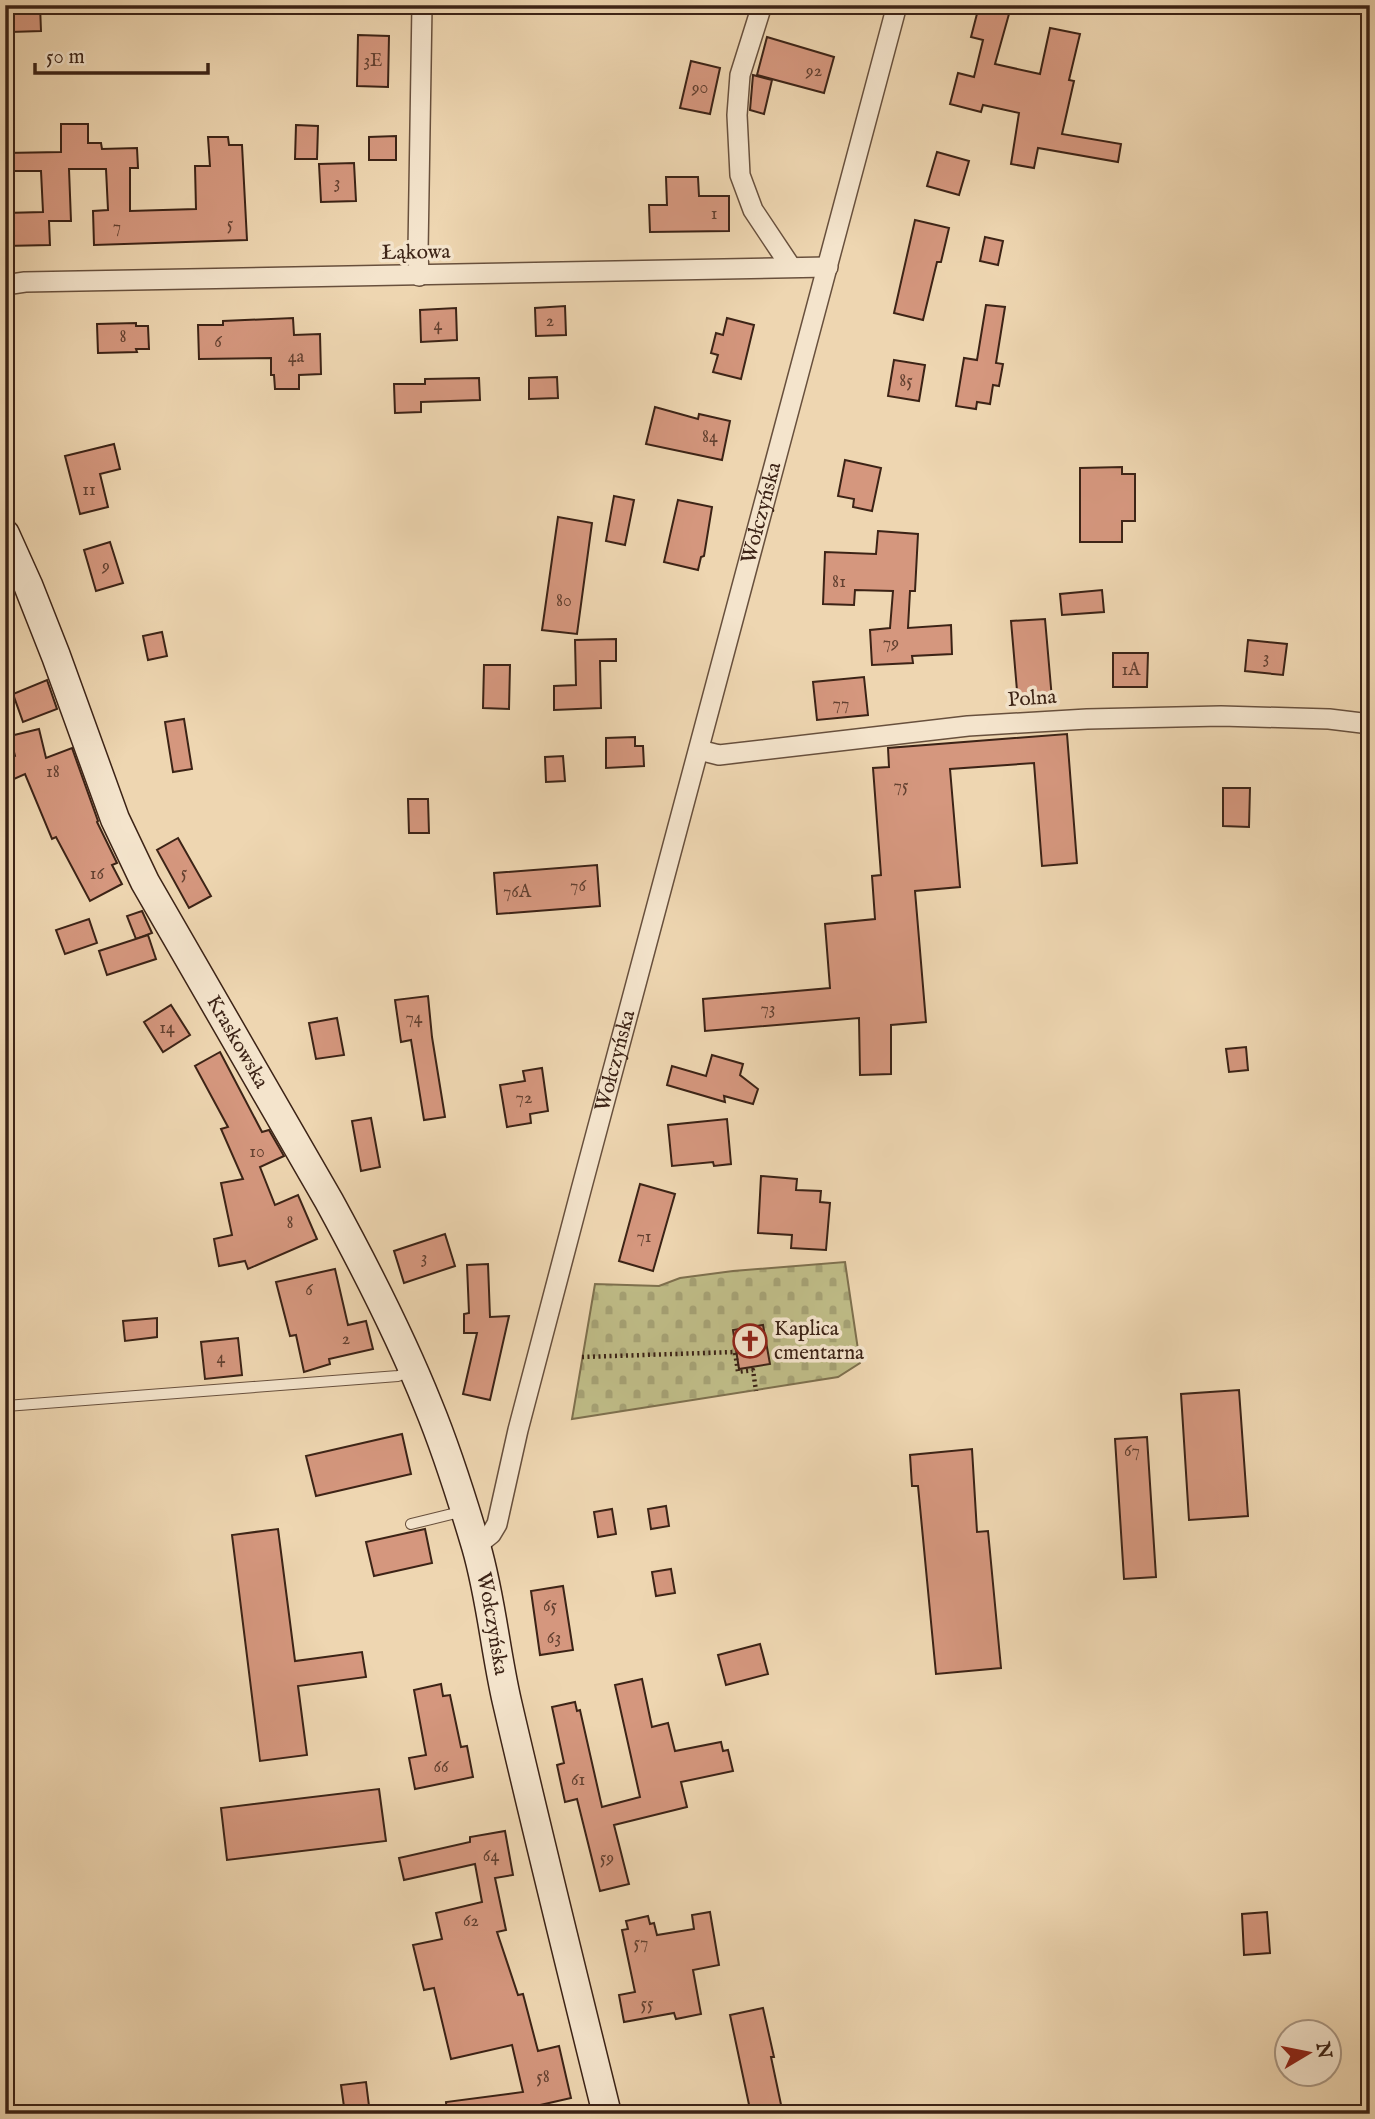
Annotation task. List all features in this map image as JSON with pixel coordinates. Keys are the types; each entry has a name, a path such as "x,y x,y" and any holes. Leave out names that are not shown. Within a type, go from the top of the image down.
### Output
{"street":[{"path":"419,276 422,5"},
{"path":"762,5 740,75 737,115 740,175 753,210 791,267"},
{"name":"Wołczyńska","path":"607,2114 502,1682 489,1601 476,1546 491,1534 496,1524 528,1390 897,5"},
{"name":"Łąkowa","path":"5,285 25,282 828,267"},
{"name":"Kraskowska","path":"5,534 29,585 115,819 145,882 357,1254 430,1408 476,1546"},
{"name":"Polna","path":"699,750 719,755 968,726 1087,719 1221,716 1329,719 1370,724"}],"lane":[{"path":"6,1406 398,1376 414,1370"},
{"path":"411,1524 464,1511"}],"path":[{"path":"582,1357 735,1352 738,1372 753,1370 757,1391"}],"green space":[{"path":"845,1262 860,1363 838,1377 572,1419 595,1284 659,1286 680,1278 733,1271"}],"building":[{"path":"10,5 40,5 41,31 11,32"},
{"path":"979,6 1009,14 995,64 1040,74 1050,28 1080,34 1069,80 1074,81 1062,134 1121,144 1118,162 1038,148 1034,168 1011,164 1019,113 983,105 981,112 950,104 958,73 974,77 983,40 971,37"},
{"path":"358,35 389,36 388,87 357,86"},
{"path":"767,37 834,57 824,93 757,75"},
{"path":"691,61 720,68 710,114 680,108"},
{"path":"753,75 772,80 764,114 750,110"},
{"path":"61,124 88,124 88,143 101,143 102,149 137,148 138,168 130,168 130,211 196,209 195,166 210,166 208,137 228,137 229,145 242,145 247,240 94,245 93,211 108,210 106,169 69,169 71,221 49,221 50,245 5,246 5,213 43,212 41,171 5,171 5,153 61,152"},
{"path":"296,125 318,126 317,159 295,159"},
{"path":"396,136 396,160 369,160 369,137"},
{"path":"937,152 969,161 959,195 927,186"},
{"path":"354,163 356,201 321,202 319,164"},
{"path":"666,177 698,177 699,196 729,196 729,231 650,232 649,205 667,205"},
{"path":"915,220 949,228 941,262 937,262 923,320 894,313"},
{"path":"985,237 1003,241 998,265 980,261"},
{"path":"986,305 1005,307 996,363 1003,364 999,386 993,385 990,404 977,402 976,409 956,406 964,358 977,360"},
{"path":"565,306 566,335 536,336 535,308"},
{"path":"456,308 457,340 421,342 420,310"},
{"path":"293,318 294,335 320,334 321,374 299,375 299,389 275,389 274,375 271,375 271,358 199,359 198,325 223,325 223,321"},
{"path":"727,318 754,325 741,379 713,372 718,355 711,353 716,333 723,335"},
{"path":"136,323 136,326 148,326 149,349 98,353 97,324"},
{"path":"894,360 925,365 919,401 888,396"},
{"path":"557,377 558,398 529,399 529,378"},
{"path":"479,378 480,400 421,402 421,412 395,413 394,384 425,384 425,379"},
{"path":"655,407 698,419 699,414 730,421 722,460 646,444"},
{"path":"114,444 120,469 100,474 108,507 80,514 65,456"},
{"path":"845,460 881,468 872,511 853,507 854,499 838,496"},
{"path":"1122,467 1122,474 1135,474 1135,521 1122,521 1122,542 1080,542 1080,468"},
{"path":"614,496 634,500 625,545 606,541"},
{"path":"678,500 712,507 704,556 701,557 698,570 664,562"},
{"path":"558,517 592,523 577,634 542,630"},
{"path":"878,531 918,534 915,591 910,591 908,628 951,625 952,654 912,656 913,663 872,665 870,630 890,628 893,591 855,590 854,605 823,604 825,552 876,554"},
{"path":"110,542 123,583 96,591 84,550"},
{"path":"1102,590 1104,612 1062,615 1060,594"},
{"path":"1045,619 1052,699 1018,702 1011,621"},
{"path":"162,632 167,656 148,660 143,636"},
{"path":"616,639 616,661 600,661 601,708 554,710 554,686 576,685 575,640"},
{"path":"1248,640 1287,644 1283,675 1245,671"},
{"path":"1113,653 1148,653 1147,687 1113,687"},
{"path":"484,665 510,665 509,709 483,708"},
{"path":"864,677 868,715 817,720 813,682"},
{"path":"47,680 57,709 23,722 13,694"},
{"path":"184,719 192,769 173,772 165,722"},
{"path":"39,729 46,758 72,748 97,822 117,863 112,865 122,884 90,901 56,837 52,839 25,774 5,783 5,760 15,756 10,736"},
{"path":"1067,734 1077,863 1042,866 1034,763 950,769 960,887 915,891 926,1022 891,1025 891,1074 860,1075 859,1018 705,1031 703,999 830,988 825,924 875,919 872,876 881,875 873,768 889,767 888,748"},
{"path":"635,737 635,746 643,746 644,766 606,768 606,738"},
{"path":"563,756 565,781 546,782 545,757"},
{"path":"1223,788 1250,788 1249,827 1223,826"},
{"path":"408,799 428,799 429,833 409,833"},
{"path":"178,838 211,896 189,908 157,850"},
{"path":"597,865 600,906 497,914 494,873"},
{"path":"142,911 152,933 136,939 127,916"},
{"path":"89,919 97,943 65,954 56,930"},
{"path":"148,935 156,959 107,975 99,951"},
{"path":"428,996 445,1117 424,1120 411,1040 401,1042 395,1000"},
{"path":"171,1005 190,1035 163,1052 144,1022"},
{"path":"337,1018 344,1055 316,1059 309,1023"},
{"path":"1246,1047 1248,1070 1229,1072 1226,1049"},
{"path":"220,1052 262,1132 269,1130 284,1156 260,1167 275,1205 298,1195 317,1239 248,1269 245,1261 219,1266 214,1239 232,1235 221,1183 243,1179 221,1129 228,1127 195,1066"},
{"path":"712,1055 743,1064 740,1075 758,1089 753,1104 724,1096 725,1102 667,1085 672,1066 706,1076"},
{"path":"542,1068 548,1111 530,1114 531,1123 507,1127 500,1085 525,1081 523,1071"},
{"path":"371,1118 380,1167 361,1171 352,1121"},
{"path":"727,1119 731,1164 714,1166 713,1162 672,1166 668,1125"},
{"path":"761,1176 797,1179 796,1190 821,1191 820,1202 830,1203 826,1250 791,1248 792,1235 758,1233"},
{"path":"640,1184 675,1194 653,1271 619,1261"},
{"path":"445,1234 455,1266 404,1283 394,1251"},
{"path":"488,1264 490,1317 509,1316 490,1400 463,1394 477,1333 464,1333 464,1314 469,1313 467,1265"},
{"path":"335,1269 348,1325 366,1321 373,1349 329,1359 330,1364 304,1372 296,1335 290,1336 276,1282"},
{"path":"157,1318 157,1337 125,1341 123,1321"},
{"name":"Kaplica cmentarna","path":"763,1325 770,1364 739,1369 733,1330"},
{"path":"238,1338 242,1375 205,1379 201,1342"},
{"path":"1239,1390 1248,1516 1189,1520 1181,1394"},
{"path":"402,1434 411,1474 316,1496 306,1456"},
{"path":"1147,1437 1156,1577 1124,1579 1115,1439"},
{"path":"972,1449 977,1532 988,1531 1001,1668 936,1674 918,1486 912,1486 910,1455"},
{"path":"666,1506 669,1526 651,1529 648,1509"},
{"path":"612,1509 616,1534 598,1537 594,1512"},
{"path":"278,1529 295,1661 362,1652 366,1677 298,1686 307,1755 260,1761 232,1535"},
{"path":"425,1529 432,1563 374,1576 366,1542"},
{"path":"671,1569 675,1593 656,1596 652,1572"},
{"path":"563,1586 573,1650 540,1655 531,1591"},
{"path":"760,1644 768,1674 726,1685 718,1655"},
{"path":"642,1679 652,1727 668,1723 675,1751 721,1742 723,1751 728,1750 733,1771 681,1782 687,1807 614,1825 629,1884 600,1891 577,1799 565,1802 557,1765 564,1763 552,1707 575,1702 577,1711 580,1710 602,1807 640,1797 615,1685"},
{"path":"441,1684 443,1696 450,1695 461,1747 467,1746 473,1777 415,1789 409,1758 426,1755 414,1690"},
{"path":"379,1789 386,1841 227,1860 221,1808"},
{"path":"505,1831 513,1875 495,1878 506,1930 497,1932 518,1995 523,1994 538,2051 559,2046 571,2098 501,2114 447,2114 446,2102 523,2092 512,2045 451,2059 434,1988 424,1990 413,1945 442,1939 436,1913 482,1902 475,1864 404,1880 399,1858 470,1842 470,1837"},
{"path":"710,1912 719,1965 693,1970 701,2014 676,2019 674,2013 624,2022 619,1995 635,1992 622,1930 628,1929 626,1921 648,1916 650,1924 654,1923 657,1935 694,1929 692,1915"},
{"path":"1267,1912 1270,1953 1244,1955 1242,1914"},
{"path":"763,2008 783,2114 751,2114 730,2015"},
{"path":"366,2082 370,2114 345,2114 341,2085"}],"place":[{"name":"Kaplica cmentarna","path":"750,1341"}]}
